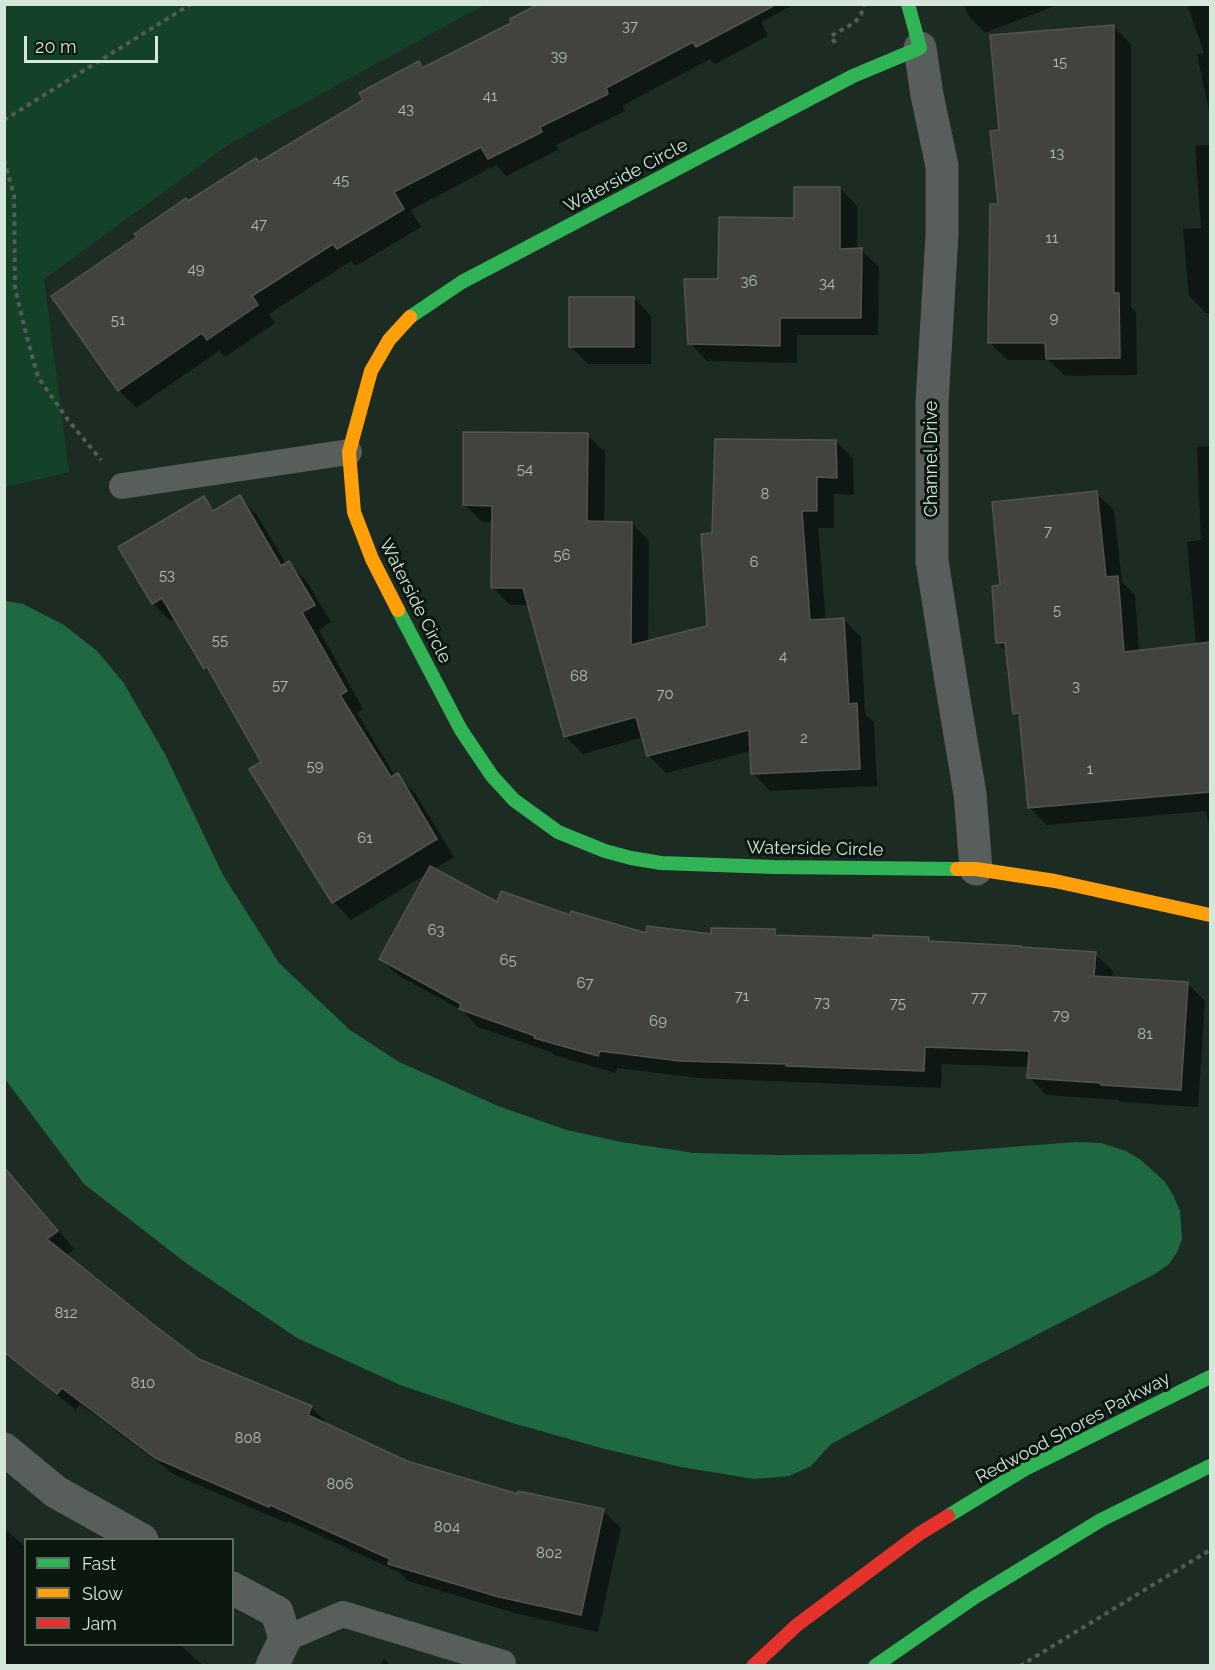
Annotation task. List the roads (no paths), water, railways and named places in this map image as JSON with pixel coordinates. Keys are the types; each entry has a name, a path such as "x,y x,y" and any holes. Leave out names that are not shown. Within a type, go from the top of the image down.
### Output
{"street":[{"path":"908,4 920,48"},
{"name":"Waterside Circle","path":"920,48 853,76 462,282 412,315 389,340 371,371 349,452 354,512 372,559 461,730 492,776 514,800 558,832 605,851 661,863 774,867 976,869 1055,882 1210,915"},
{"name":"Channel Drive","path":"920,48 942,166 942,236 932,403 932,561 970,794 976,869"},
{"name":"Redwood Shores Parkway","path":"753,1665 797,1625 919,1534 1025,1469 1210,1377"},
{"path":"4,1449 56,1492 140,1538"},
{"path":"875,1665 975,1597 1101,1520 1210,1466"},
{"path":"234,1589 277,1612 279,1652"}],"lane":[{"path":"122,486 349,452"},
{"path":"279,1652 343,1614 503,1663"}]}
